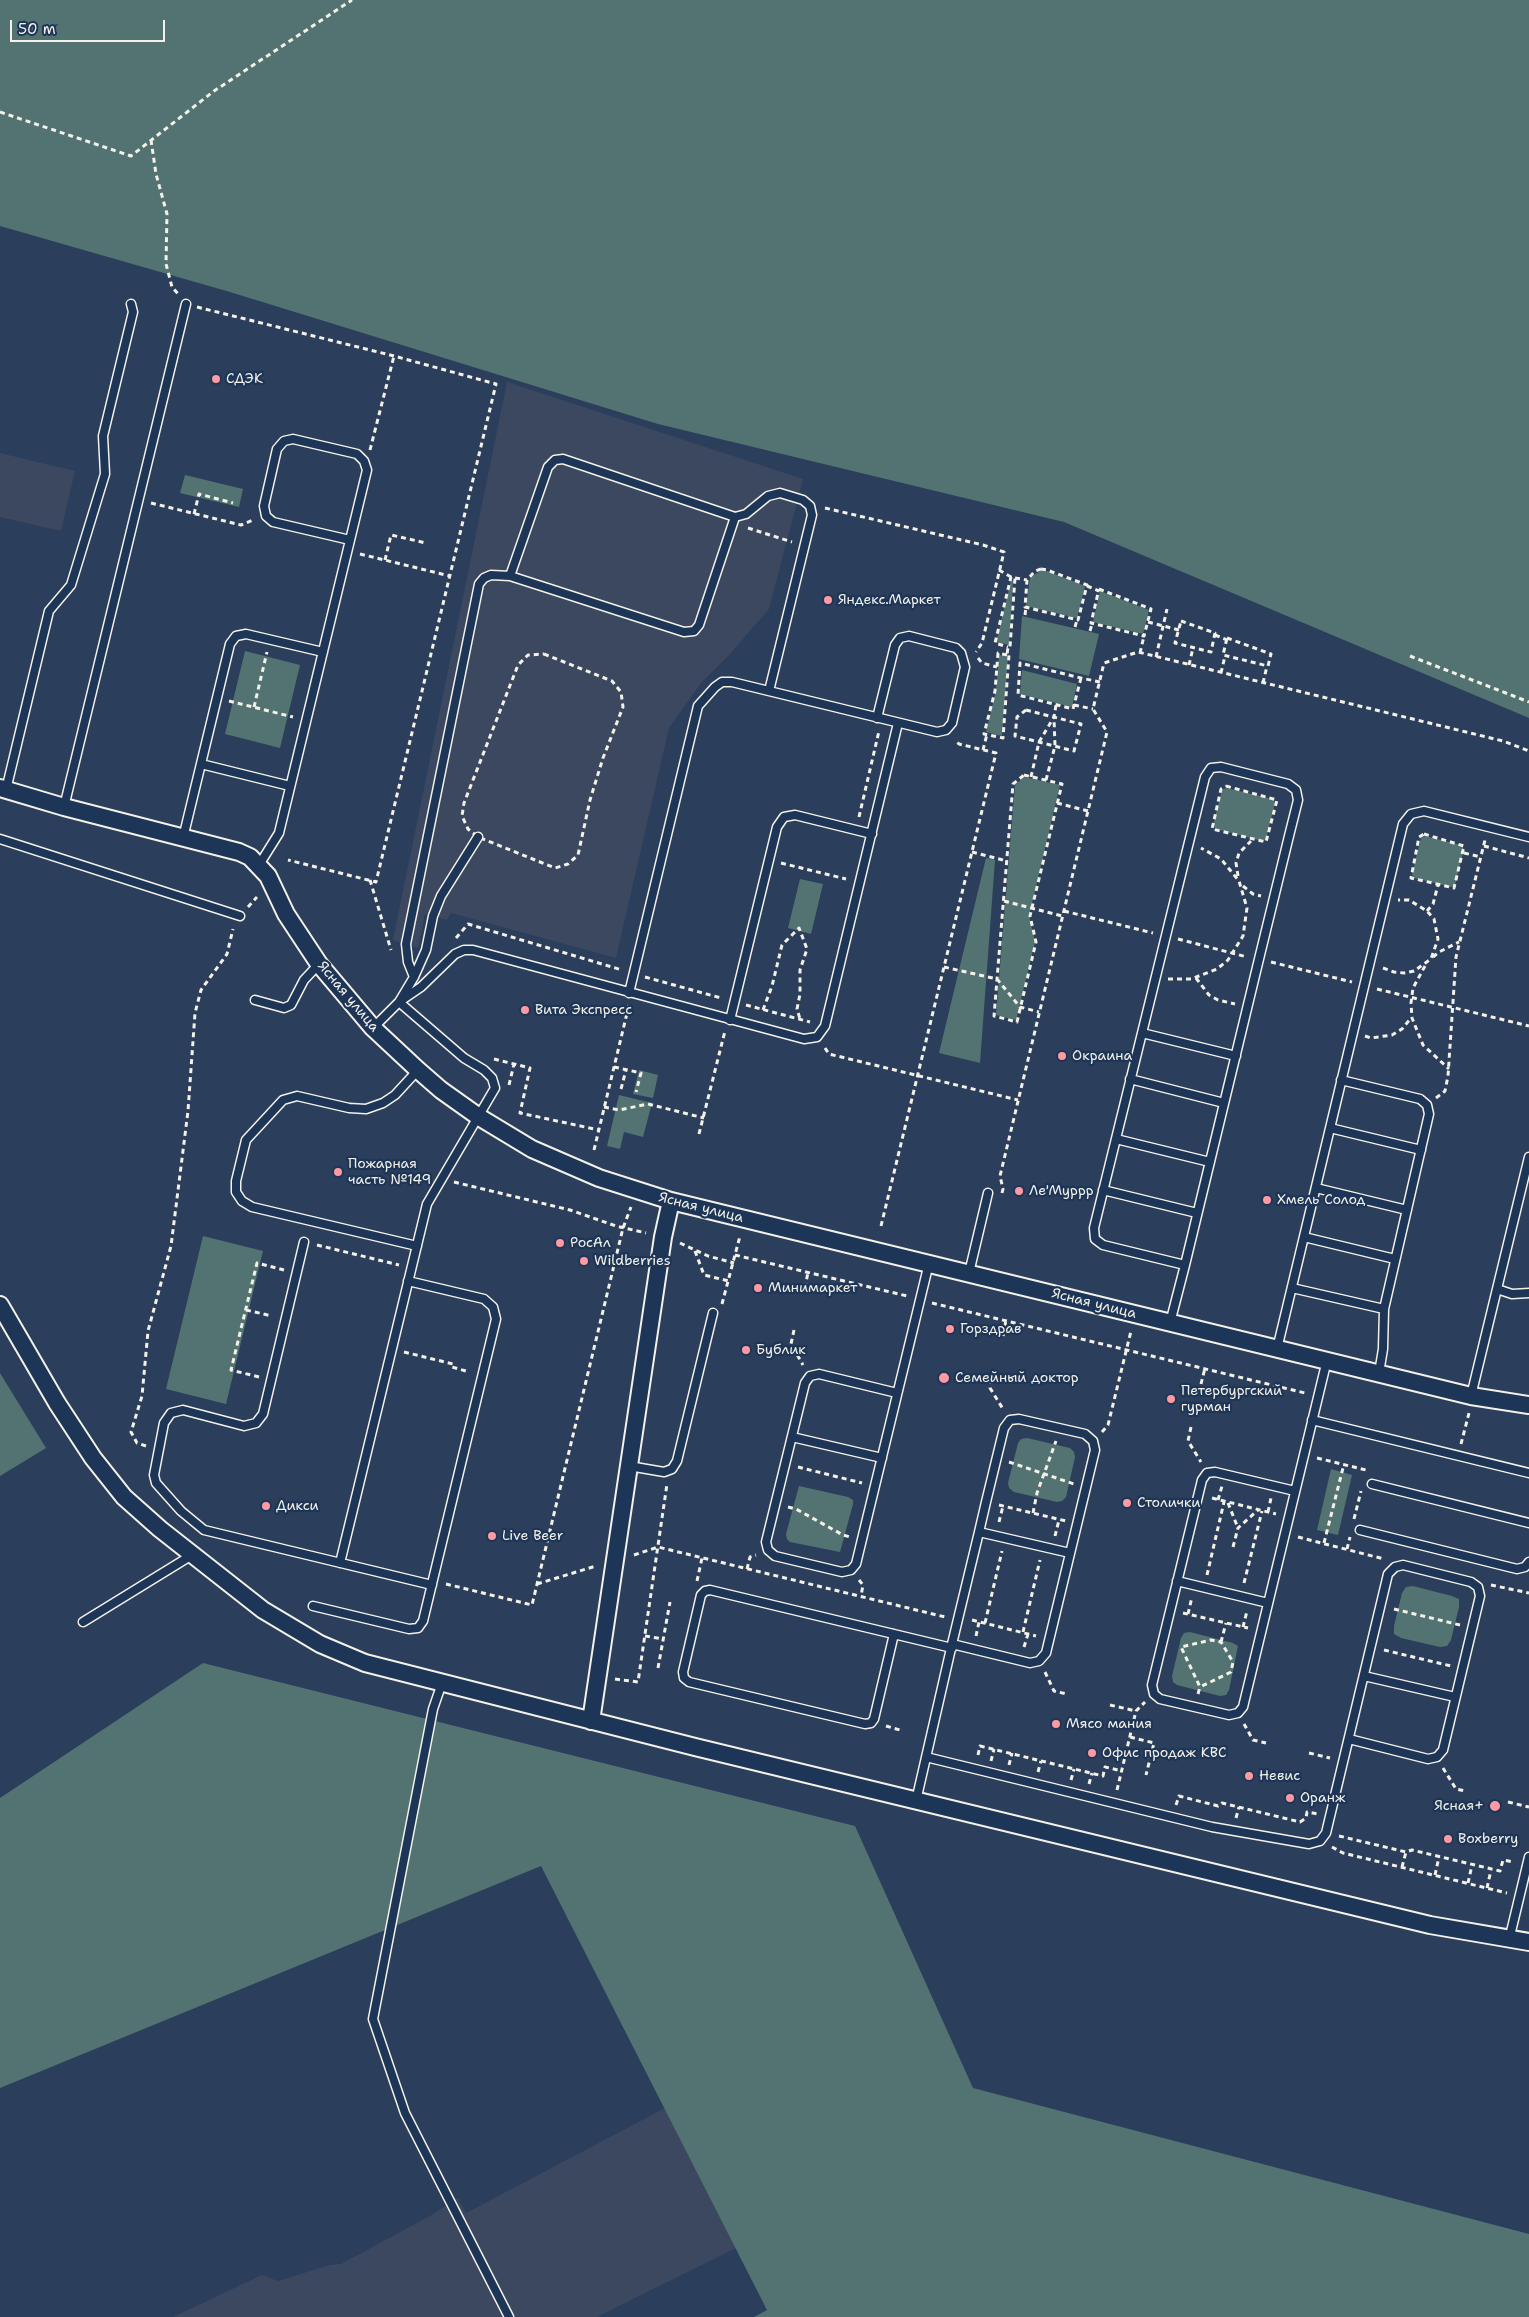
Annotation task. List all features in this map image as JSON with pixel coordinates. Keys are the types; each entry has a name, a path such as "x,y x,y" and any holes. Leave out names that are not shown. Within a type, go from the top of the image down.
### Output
{"street":[{"name":"Ясная улица","path":"3,789 64,807 240,852 250,857 268,876 286,914 319,964 374,1028 418,1070 441,1090 479,1117 540,1153 599,1178 671,1201 1379,1373 1470,1403 1529,1405"},
{"path":"591,1721 663,1237 671,1201"},
{"path":"0,1306 57,1403 93,1458 124,1497 192,1555 263,1610 320,1644 365,1663 916,1801 1430,1925 1529,1942"}],"lane":[{"path":"3,789 49,611 71,585 105,474 103,436 133,312 131,304"},
{"path":"64,807 186,304"},
{"path":"259,865 279,833 367,470 364,461 357,454 293,439 284,441 277,449 264,506 266,516 273,522 350,540"},
{"path":"510,576 548,467 555,460 563,459 734,520"},
{"path":"414,977 408,962 406,944 479,584 484,578 491,575 510,576 684,632 694,631 699,625 734,520 746,514 768,496 780,493 803,500 810,506 812,515 769,691"},
{"path":"182,838 230,644 236,636 246,634 323,652"},
{"path":"630,993 698,706 715,686 722,682 732,682 898,723 937,732 946,730 952,723 965,666 961,653 956,648 909,636 900,638 895,645 879,718"},
{"path":"399,1002 421,988 456,954 464,950 473,950 804,1040 817,1037 825,1026 898,723"},
{"path":"200,764 290,786"},
{"path":"1170,1323 1185,1265 1298,800 1296,790 1288,784 1222,767 1211,768 1205,777 1094,1228 1095,1238 1103,1245 1185,1265"},
{"path":"1277,1348 1403,824 1411,814 1424,811 1529,837"},
{"path":"729,1019 777,827 784,817 795,815 872,834"},
{"path":"374,1028 399,1002 414,977 426,950 433,916 441,896 478,838"},
{"path":"0,839 240,916"},
{"path":"255,1000 284,1008 291,1005 308,975 319,964"},
{"path":"340,1562 427,1204 495,1088 492,1078 484,1070 464,1058 399,1002"},
{"path":"1142,1033 1236,1056"},
{"path":"416,1246 252,1207 242,1201 236,1192 236,1181 246,1140 284,1100 297,1096 349,1108 366,1109 383,1103 395,1095 418,1070"},
{"path":"1130,1079 1224,1103"},
{"path":"1342,1080 1420,1099 1427,1105 1429,1114 1384,1309 1383,1349 1379,1373"},
{"path":"1330,1128 1421,1150"},
{"path":"1116,1139 1210,1162"},
{"path":"1470,1403 1529,1157"},
{"path":"1316,1188 1407,1210"},
{"path":"1103,1190 1197,1212"},
{"path":"968,1273 988,1194"},
{"path":"1304,1237 1395,1259"},
{"path":"304,1242 262,1414 256,1423 244,1426 183,1410 171,1413 164,1422 154,1475 156,1483 181,1511 204,1530 432,1583"},
{"path":"898,1393 819,1374 810,1376 805,1383 766,1542 768,1550 775,1556 842,1572 851,1570 856,1564 898,1393 929,1263"},
{"path":"313,1606 409,1630 418,1628 423,1621 496,1319 493,1307 484,1299 408,1280"},
{"path":"1292,1288 1384,1309"},
{"path":"1497,1289 1512,1294 1529,1293"},
{"path":"629,1466 664,1472 672,1469 677,1462 713,1313"},
{"path":"1295,1491 1215,1472 1208,1474 1202,1480 1152,1685 1154,1694 1160,1699 1229,1715 1238,1713 1243,1707 1327,1360"},
{"path":"894,1634 874,1718 870,1723 865,1724 688,1682 684,1678 683,1672 701,1595 705,1591 710,1590 894,1634 952,1646 1030,1663 1039,1661 1046,1653 1095,1450 1093,1441 1085,1434 1019,1418 1010,1420 1004,1428 996,1458 959,1619 952,1646 916,1801"},
{"path":"1312,1420 1529,1473"},
{"path":"792,1437 882,1458"},
{"path":"1367,1483 1529,1522"},
{"path":"1356,1529 1517,1568 1525,1567 1529,1562"},
{"path":"979,1532 1070,1553"},
{"path":"83,1622 192,1555"},
{"path":"926,1757 1212,1827 1308,1844 1320,1841 1326,1833 1388,1574 1394,1566 1403,1565 1471,1582 1478,1587 1480,1596 1443,1750 1437,1757 1428,1759 1349,1739"},
{"path":"1177,1581 1268,1603"},
{"path":"1364,1676 1455,1698"},
{"path":"442,1683 433,1709 373,2019 405,2113 508,2317"},
{"path":"1509,1940 1523,1891 1529,1857"}],"path":[{"path":"0,112 130,156 214,91 352,0"},
{"path":"151,140 156,174 166,214 166,264 172,287 186,304 394,356 496,384 376,882 288,860"},
{"path":"364,461 374,444 394,356"},
{"path":"194,514 199,494 232,502"},
{"path":"139,500 242,525 266,516"},
{"path":"810,506 837,510 983,545 1004,552 982,643 965,666"},
{"path":"734,520 804,546"},
{"path":"385,560 391,535 426,543"},
{"path":"347,551 450,576"},
{"path":"999,570 1013,578 1028,580"},
{"path":"1025,616 1028,580 1036,571 1047,570 1151,609 1140,653"},
{"path":"1008,647 995,643 1013,578"},
{"path":"1007,655 1008,647 1010,647 1013,578"},
{"path":"1075,628 1086,586"},
{"path":"1090,631 1099,591"},
{"path":"1026,607 1077,620"},
{"path":"1156,657 1167,610"},
{"path":"1215,635 1211,652 1175,644 1181,621 1215,633 1215,635 1227,640 1271,654 1262,683"},
{"path":"1148,622 1178,630"},
{"path":"1092,624 1144,636"},
{"path":"254,707 270,640"},
{"path":"1220,673 1227,640"},
{"path":"1189,665 1193,648"},
{"path":"998,653 1010,655 1003,738 984,734 995,690 997,667 998,653"},
{"path":"1001,1198 1003,1189 1000,1176 1107,732 1093,709 1104,663 1140,653 1503,741 1529,751"},
{"path":"544,654 612,681 622,692 623,707 603,758 590,800 578,855 568,864 555,868 478,838 468,829 462,816 464,803 518,665 528,655 544,654"},
{"path":"974,654 982,663 997,667"},
{"path":"1225,656 1267,666"},
{"path":"1410,656 1529,702"},
{"path":"1081,678 1073,709 1018,696 1020,663 1100,682"},
{"path":"216,698 306,720"},
{"path":"1046,780 1055,746 1054,717 1056,705"},
{"path":"1074,705 1093,709"},
{"path":"1026,710 1054,717 1081,724 1074,750 1015,736 1016,717 1026,710"},
{"path":"1031,777 1039,742 1054,717"},
{"path":"856,830 879,718"},
{"path":"881,1226 996,753 959,744 946,730"},
{"path":"983,750 987,734"},
{"path":"1024,775 1031,777 1062,784 1030,916 1036,942 1017,1022 994,1016 1013,784 1024,775"},
{"path":"1223,787 1277,800 1268,840 1263,843 1252,840 1212,829 1223,787"},
{"path":"1057,803 1088,811"},
{"path":"1427,1105 1445,1091 1449,1069 1456,957 1488,827"},
{"path":"1424,834 1462,844 1465,848 1456,886 1451,889 1438,885 1411,878 1420,837 1424,834"},
{"path":"1156,975 1177,980 1196,978 1217,969 1233,953 1243,936 1246,922 1245,894 1236,872 1239,853 1252,840"},
{"path":"1188,845 1210,852 1221,859 1245,889 1263,897 1275,894"},
{"path":"1484,846 1529,858"},
{"path":"972,852 1007,861"},
{"path":"1464,853 1481,857"},
{"path":"769,860 860,882"},
{"path":"370,880 393,956"},
{"path":"1427,911 1433,904 1438,885"},
{"path":"158,1451 137,1442 131,1432 142,1396 148,1331 172,1237 188,1111 195,1013 201,990 227,954 233,929 240,916 260,895"},
{"path":"1384,905 1399,900 1410,900 1427,911 1434,919 1438,939 1436,949 1419,974 1412,997 1412,1018 1423,1045 1449,1069"},
{"path":"1004,901 1062,916"},
{"path":"1064,911 1529,1026"},
{"path":"763,1010 772,986 782,944 799,928 808,949 800,970 800,994 797,1009 801,1020"},
{"path":"1371,958 1384,969 1399,973 1414,971 1439,952 1460,942"},
{"path":"944,967 998,979 1020,1007 1039,1012"},
{"path":"1196,978 1208,995 1218,1000 1240,1004 1249,1000"},
{"path":"594,1150 630,993"},
{"path":"1354,1029 1362,1035 1371,1038 1383,1037 1402,1029 1412,1018"},
{"path":"700,1134 729,1019"},
{"path":"817,1037 829,1054 1018,1100"},
{"path":"464,1058 482,1056 530,1068 520,1113 599,1130"},
{"path":"614,1067 641,1073 636,1092"},
{"path":"621,1089 626,1070"},
{"path":"604,1107 619,1110 648,1104 704,1118"},
{"path":"441,1179 570,1210 623,1228 649,1234"},
{"path":"432,1583 532,1604 623,1228 632,1205"},
{"path":"713,1313 724,1303 741,1233"},
{"path":"677,1241 695,1251 734,1263"},
{"path":"304,1242 411,1268"},
{"path":"695,1251 704,1275 729,1281"},
{"path":"736,1254 1318,1396"},
{"path":"271,1380 231,1370 257,1263 297,1273"},
{"path":"805,1288 808,1272"},
{"path":"246,1310 286,1320"},
{"path":"1003,1336 1006,1320"},
{"path":"1093,1441 1108,1425 1132,1328"},
{"path":"794,1330 791,1344 810,1376"},
{"path":"392,1349 453,1364 452,1368 483,1375"},
{"path":"1201,1384 1205,1368"},
{"path":"992,1379 990,1388 1010,1420"},
{"path":"1458,1456 1470,1403"},
{"path":"1191,1427 1188,1441 1208,1474"},
{"path":"1032,1513 1059,1428"},
{"path":"1304,1454 1366,1470 1365,1476"},
{"path":"996,1458 1086,1487"},
{"path":"785,1464 875,1486"},
{"path":"1324,1543 1344,1464"},
{"path":"612,1679 638,1682 667,1484 672,1469"},
{"path":"1356,1529 1367,1483"},
{"path":"1198,1495 1289,1517"},
{"path":"986,1502 1077,1524"},
{"path":"1226,1502 1238,1528"},
{"path":"1204,1588 1226,1502"},
{"path":"776,1504 796,1509 843,1535 862,1540"},
{"path":"1233,1547 1238,1528 1260,1510"},
{"path":"1241,1597 1260,1510"},
{"path":"1285,1533 1381,1557 1394,1566"},
{"path":"1347,1549 1350,1535"},
{"path":"984,1623 1005,1538"},
{"path":"630,1556 658,1547 959,1619 1049,1638"},
{"path":"1023,1632 1043,1547"},
{"path":"537,1584 600,1565"},
{"path":"1478,1587 1495,1585 1529,1593"},
{"path":"658,1668 670,1602"},
{"path":"1381,1606 1472,1628"},
{"path":"1170,1610 1261,1632"},
{"path":"1221,1642 1211,1640 1181,1647 1200,1687 1231,1672 1233,1662 1221,1642 1226,1623"},
{"path":"645,1636 663,1639"},
{"path":"1371,1646 1462,1669"},
{"path":"1039,1661 1054,1691 1067,1694"},
{"path":"1114,1803 1136,1711 1154,1694"},
{"path":"1110,1705 1136,1711"},
{"path":"1238,1713 1253,1740 1266,1743"},
{"path":"1130,1737 1154,1743 1146,1775"},
{"path":"975,1769 980,1746 1103,1776 1105,1767 1122,1771"},
{"path":"1309,1753 1343,1762"},
{"path":"1437,1757 1456,1789 1465,1791"},
{"path":"1173,1818 1178,1796 1218,1806 1222,1803 1300,1822 1306,1818 1307,1812 1330,1817"},
{"path":"1508,1802 1529,1807"},
{"path":"1326,1833 1406,1852 1412,1850 1492,1870 1500,1871 1503,1860 1527,1866"},
{"path":"1320,1841 1343,1853 1487,1888 1523,1891"},
{"path":"1402,1867 1406,1852"},
{"path":"1435,1875 1439,1857"},
{"path":"1468,1883 1472,1865"},
{"path":"1487,1888 1492,1870"}],"shaded area":[{"path":"507,382 803,479 769,609 730,654 701,683 669,728 616,958 451,913 447,920 425,914 418,948 393,940"},
{"path":"0,453 75,471 61,531 0,517"},
{"path":"669,2106 738,2247 597,2317 173,2317 262,2275 278,2281 330,2265 341,2264 428,2217 458,2198 466,2213"}],"green space":[{"path":"0,0 1529,0 1529,718 1064,522 658,424 230,292 0,226"},
{"path":"185,475 243,489 239,507 180,493"},
{"path":"1040,571 1047,571 1085,586 1077,618 1026,606 1030,578"},
{"path":"1011,580 1013,581 1009,645 996,642"},
{"path":"1100,591 1149,610 1143,634 1093,622"},
{"path":"1022,616 1099,634 1089,676 1019,659"},
{"path":"245,651 300,665 280,748 225,734"},
{"path":"999,655 1008,657 1002,736 986,732 996,691"},
{"path":"1022,670 1077,684 1072,707 1020,694"},
{"path":"1024,777 1060,785 1029,916 1035,942 1016,1020 996,1015 1015,785"},
{"path":"1226,788 1273,799 1275,803 1266,839 1262,841 1216,829 1213,825 1222,790"},
{"path":"1425,836 1461,845 1464,849 1455,885 1451,887 1414,878 1412,874 1421,838"},
{"path":"986,858 995,860 980,1063 939,1053"},
{"path":"800,879 823,884 811,934 788,928"},
{"path":"639,1070 658,1075 653,1098 633,1094"},
{"path":"619,1095 652,1103 643,1137 624,1132 620,1149 607,1146"},
{"path":"203,1236 263,1251 226,1404 166,1389"},
{"path":"0,1373 46,1448 0,1476"},
{"path":"1027,1438 1070,1448 1074,1452 1075,1457 1066,1497 1062,1501 1057,1502 1014,1492 1009,1488 1008,1483 1018,1443 1021,1439"},
{"path":"1331,1469 1352,1475 1338,1535 1317,1530"},
{"path":"799,1486 848,1497 853,1500 840,1552 790,1542 787,1539 786,1534"},
{"path":"1413,1586 1459,1599 1459,1607 1451,1640 1447,1646 1440,1647 1401,1638 1394,1634 1394,1626 1402,1593 1406,1587"},
{"path":"1190,1632 1238,1646 1229,1690 1226,1695 1220,1696 1177,1685 1173,1682 1172,1676 1181,1638 1184,1633"},
{"path":"203,1663 855,1826 973,2088 1529,2234 1529,2317 754,2317 767,2310 541,1866 0,2088 0,1798"}],"place":[{"name":"СДЭК","path":"216,379"},
{"name":"Яндекс.Маркет","path":"828,600"},
{"name":"Вита Экспресс","path":"525,1010"},
{"name":"Окраина","path":"1062,1056"},
{"name":"Пожарная чаcть №149","path":"338,1172"},
{"name":"Ле'Муррр","path":"1019,1191"},
{"name":"Хмель Солод","path":"1267,1200"},
{"name":"РосАл","path":"560,1243"},
{"name":"Wildberries","path":"584,1261"},
{"name":"Минимаркет","path":"758,1288"},
{"name":"Горздрав","path":"950,1329"},
{"name":"Бублик","path":"746,1350"},
{"name":"Семейный доктор","path":"944,1378"},
{"name":"Петербургский гурман","path":"1171,1399"},
{"name":"Столички","path":"1127,1503"},
{"name":"Дикси","path":"266,1506"},
{"name":"Live Beer","path":"492,1536"},
{"name":"Мясо мания","path":"1056,1724"},
{"name":"Офис продаж КВС","path":"1092,1753"},
{"name":"Невис","path":"1249,1776"},
{"name":"Оранж","path":"1290,1798"},
{"name":"Ясная+","path":"1495,1806"},
{"name":"Boxberry","path":"1448,1839"}]}
